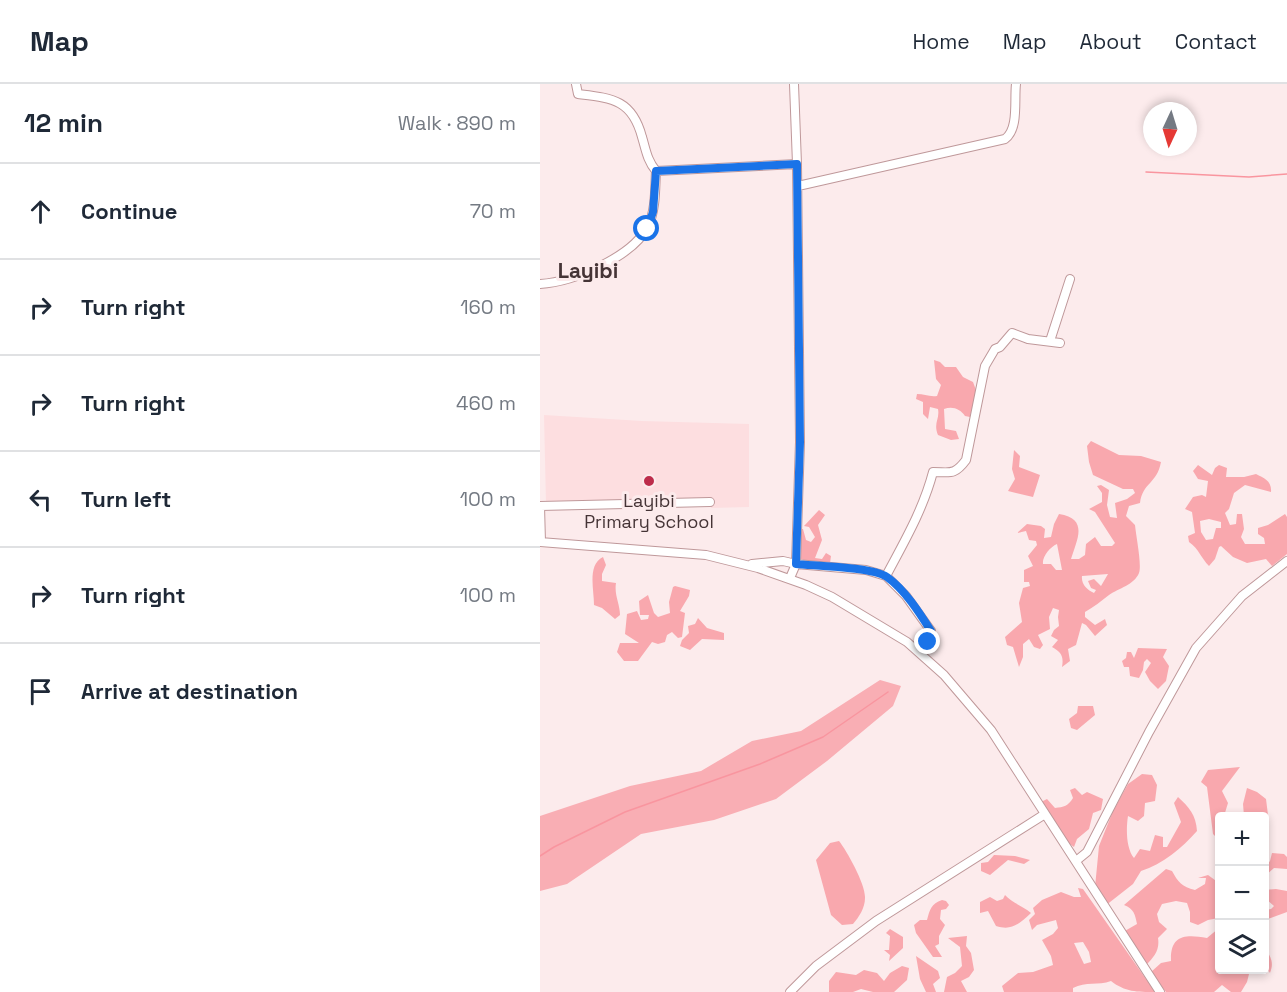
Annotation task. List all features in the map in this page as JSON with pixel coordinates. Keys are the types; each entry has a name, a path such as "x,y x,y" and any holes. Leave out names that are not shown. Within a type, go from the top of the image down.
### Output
{"street":[{"path":"540,284 556,282 581,274 606,262 636,242 647,229 653,212 656,171 650,163 642,135 632,114 613,98 578,94 576,84"},
{"path":"790,578 796,564 800,442 798,186 794,84"},
{"path":"798,186 1005,139 1009,136 1013,124 1016,84"},
{"path":"656,171 797,164"},
{"path":"1050,341 1070,279"},
{"path":"886,576 923,504 933,472 951,474 966,460 984,371 990,355 1012,333 1028,339 1060,343"},
{"path":"710,502 540,506 540,542 706,555 747,565 790,578 832,597 921,653 963,696 991,730 1160,992"},
{"path":"747,565 783,561 866,570 886,576 906,596 931,631 928,642 921,653"},
{"path":"1076,861 1087,852 1149,732 1196,648 1242,596 1287,561"},
{"path":"790,992 816,966 884,916 1045,814"}],"shaded area":[{"path":"934,360 945,367 956,367 963,377 973,382 976,390 970,417 956,409 944,409 945,429 956,431 959,439 951,440 938,435 936,427 938,409 930,407 928,419 923,414 923,402 916,399 917,394 937,396 941,385 936,379"},
{"path":"544,415 749,424 749,507 711,508 711,500 546,504"},
{"path":"1091,441 1119,455 1141,456 1161,462 1156,475 1144,491 1140,503 1129,506 1126,516 1135,525 1139,573 1130,583 1085,612 1085,617 1095,625 1105,619 1107,625 1095,636 1082,623 1076,645 1068,649 1070,661 1062,667 1061,655 1052,647 1058,640 1051,636 1059,626 1059,610 1053,608 1049,617 1050,629 1038,635 1043,645 1040,649 1034,647 1029,639 1023,644 1023,657 1019,667 1013,647 1007,645 1005,637 1022,622 1019,603 1023,588 1030,586 1029,582 1024,582 1024,570 1033,566 1028,556 1037,545 1036,541 1029,540 1026,531 1017,533 1027,524 1041,526 1045,529 1044,538 1051,537 1059,514 1068,517 1078,525 1078,537 1071,559 1079,559 1085,555 1086,544 1095,537 1101,546 1112,546 1115,543 1095,512 1089,509 1102,502 1102,493 1097,486 1101,485 1109,490 1107,505 1110,517 1117,518 1115,503 1135,493 1133,489 1123,489 1093,475 1087,446","holes":["1057,544 1062,570 1056,570 1051,564 1043,564 1047,552","1108,574 1101,586 1094,579 1088,581 1091,588 1096,590 1094,593 1082,582 1082,576"]},
{"path":"1014,450 1020,456 1019,467 1040,475 1033,497 1008,491 1015,479 1012,469"},
{"path":"1198,465 1212,475 1219,465 1227,468 1226,477 1256,474 1267,480 1271,492 1245,485 1234,493 1229,509 1225,513 1230,525 1236,524 1237,514 1242,514 1244,529 1241,537 1245,544 1265,544 1264,538 1258,534 1258,528 1268,525 1285,514 1287,517 1287,554 1272,566 1266,559 1247,563 1233,557 1221,546 1209,566 1189,542 1188,536 1195,533 1192,512 1185,509 1193,497 1202,495 1206,497 1208,481 1198,479 1193,471","holes":["1209,519 1221,522 1221,528 1216,528 1213,539 1206,540 1201,532 1200,521"]},
{"path":"819,510 825,515 818,525 822,540 815,558 822,559 826,553 831,556 830,563 812,563 801,559 799,529 803,529 806,540 811,542 815,537 809,527 804,526"},
{"path":"603,557 606,565 602,581 616,583 620,615 615,619 602,608 594,605 593,571"},
{"path":"675,586 690,590 680,611 685,613 682,637 678,638 672,632 667,635 665,642 658,644 652,642 638,661 624,661 617,652 620,643 639,643 625,634 627,614 637,611 641,620 648,619 649,615 640,615 639,601 648,595 654,613 658,617 670,613 669,602"},
{"path":"698,618 707,628 724,633 724,640 702,639 690,650 680,646 689,633 688,626 695,624"},
{"path":"1138,648 1167,649 1163,657 1169,666 1166,681 1158,689 1145,672 1151,663 1147,659 1139,678 1130,676 1129,667 1124,667 1122,661 1126,658 1127,652 1131,652 1134,658"},
{"path":"880,680 901,686 893,706 827,761 776,799 714,820 641,834 567,884 540,891 540,816 630,786 701,771 752,741 801,731"},
{"path":"1078,706 1093,706 1095,715 1077,730 1071,728 1069,719 1077,713"},
{"path":"1240,767 1222,791 1228,803 1225,812 1215,812 1215,836 1207,787 1201,782 1208,770"},
{"path":"1142,774 1152,775 1157,785 1155,801 1145,803 1144,816 1138,821 1128,816 1127,838 1134,858 1140,849 1150,851 1155,835 1163,837 1163,847 1167,847 1181,822 1174,803 1178,797 1191,812 1197,831 1172,855 1141,871 1133,884 1105,906 1095,887 1099,846 1113,811 1128,784"},
{"path":"1075,788 1082,795 1087,792 1103,799 1101,810 1093,813 1089,829 1077,839 1074,847 1064,840 1039,803 1047,799 1055,808 1066,806 1073,798 1070,790"},
{"path":"1247,788 1266,799 1268,812 1244,812"},
{"path":"839,841 855,868 864,892 863,909 853,924 842,925 831,915 816,860 830,843"},
{"path":"1272,853 1284,854 1287,857 1287,869 1274,868 1269,872"},
{"path":"994,855 1015,856 1030,860 1024,864 1008,860 990,875 981,871 981,863 988,862"},
{"path":"1166,869 1172,871 1184,886 1195,890 1205,884 1206,878 1198,878 1208,875 1215,880 1215,919 1198,925 1190,922 1187,903 1176,901 1162,904 1157,914 1159,922 1167,929 1158,938 1156,953 1146,965 1123,932 1137,924 1134,912 1124,905"},
{"path":"1078,888 1083,889 1155,992 1132,991 1111,981 1078,986 1073,988 1073,992 1004,992 1002,986 1018,973 1033,972 1053,965 1042,940 1058,928 1056,920 1037,925 1032,930 1029,920 1035,914 1033,908 1042,900 1061,892 1081,897","holes":["1083,942 1089,952 1091,962 1084,964 1074,943"]},
{"path":"1269,890 1287,891 1287,912 1269,919 1269,909 1274,906 1269,902"},
{"path":"1005,895 1031,913 1019,923 1007,928 996,926 988,911 980,913 980,902 990,897 997,901 1003,899"},
{"path":"942,900 949,905 946,909 941,910 940,919 945,925 939,936 939,944 935,946 942,957 933,957 916,933 914,925 920,920 927,920 935,903"},
{"path":"890,929 903,937 903,948 889,961 890,955 884,950 889,950 890,936 886,933"},
{"path":"1215,931 1215,974 1249,974 1241,992 1231,992 1222,985 1214,992 1166,992 1151,972 1161,963 1171,961 1173,946 1180,938 1192,936 1207,938"},
{"path":"967,936 966,946 971,953 974,970 969,977 961,981 967,992 944,992 947,977 962,966 960,947 948,938"},
{"path":"1269,955 1272,962 1269,972"},
{"path":"916,956 938,971 940,978 933,984 936,992 926,992 920,979"},
{"path":"902,966 909,968 907,980 894,992 873,992 861,989 853,992 829,992 829,981 836,972 856,975 864,970 877,973 884,981 890,973"}],"waterway":[{"path":"1146,172 1249,177 1287,174"},
{"path":"540,856 625,812 760,764 823,737 888,692"}],"place":[{"name":"Layibi Primary School","path":"649,481"}],"district":[{"name":"Layibi","path":"588,271"}],"route":[{"path":"647,229 653,212 656,171 797,164 800,442 796,564 866,570 886,576 921,615 931,631 928,642"}]}
